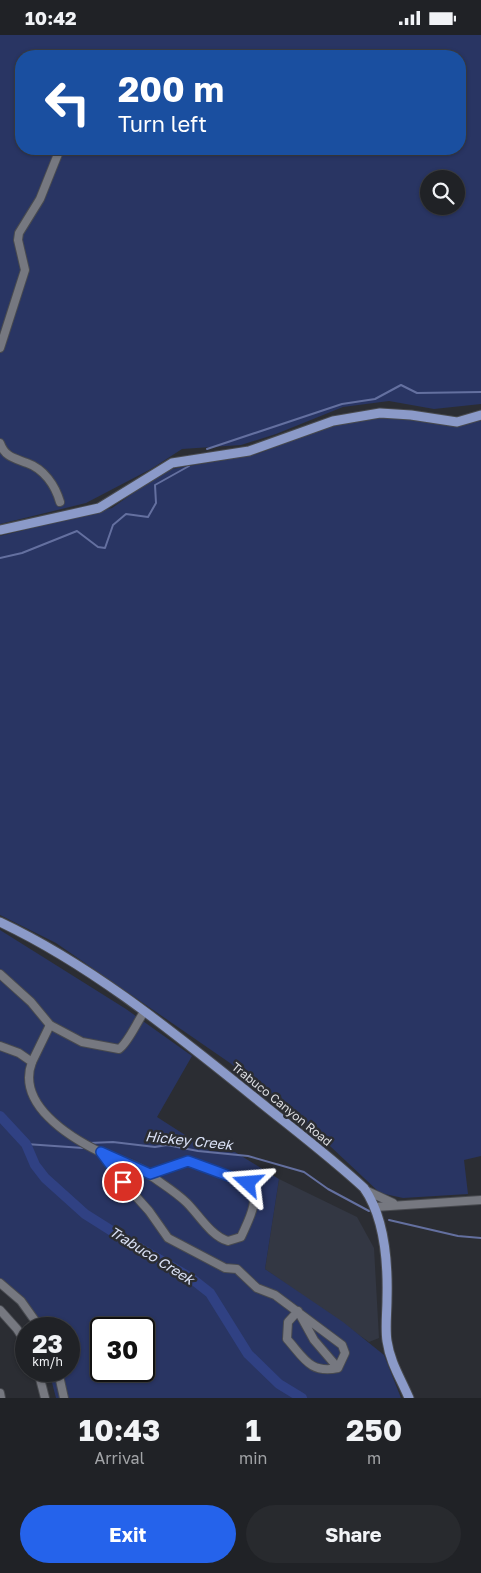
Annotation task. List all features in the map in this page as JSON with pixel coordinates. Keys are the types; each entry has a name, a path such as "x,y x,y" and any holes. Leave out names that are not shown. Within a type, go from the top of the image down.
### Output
{"main road":[{"path":"0,530 99,508 172,463 249,451 332,421 380,413 411,415 457,422 481,415"},
{"name":"Trabuco Canyon Road","path":"0,923 50,949 144,1011 227,1076 364,1189 375,1207 381,1231 387,1277 388,1348 397,1374 409,1398"}],"street":[{"path":"0,348 25,270 18,240 19,233 40,199 58,155"},
{"path":"0,443 3,450 12,459 29,463 48,477 60,501"},
{"path":"0,973 31,1002 50,1025 82,1041 119,1049 127,1044 131,1030 144,1011"},
{"path":"50,1025 32,1061 28,1081 41,1109 53,1122 87,1145 150,1174 185,1201 218,1236 228,1241 241,1237 254,1199 253,1187 248,1183 188,1161 150,1174"},
{"path":"0,1046 19,1053 32,1061"},
{"path":"101,1152 115,1173 149,1211 168,1238 225,1268 237,1269 257,1288 275,1295 342,1345 345,1353 338,1368"},
{"path":"364,1189 376,1197 397,1205"},
{"path":"375,1207 481,1200"},
{"path":"0,1283 21,1301 32,1317"},
{"path":"0,1310 15,1327"},
{"path":"298,1311 288,1322 287,1339 309,1365 317,1369 338,1368"},
{"path":"298,1311 314,1340 338,1368"},
{"path":"41,1382 45,1398"},
{"path":"60,1382 64,1398"},
{"path":"0,1393 1,1398"}],"shaded area":[{"path":"0,35 481,35 481,404 434,409 389,401 343,407 276,434 241,445 182,449 151,469 86,503 0,524"},
{"path":"370,418 481,418 481,1156 464,1160 468,1194 403,1198 380,1193 331,1147 230,1063 56,943 0,915 0,536 112,508 153,479 172,469 257,454 322,429"},
{"path":"0,930 126,1009 192,1056 157,1117 210,1151 235,1152 279,1179 265,1269 343,1322 384,1355 401,1398 56,1398 52,1382 80,1382 80,1317 33,1317 0,1280"},
{"path":"279,1179 357,1217 374,1248 379,1338 369,1342 265,1269"}],"waterway":[{"path":"207,449 342,404 375,399 401,385 417,393 481,392"},
{"path":"0,558 22,553 77,531 98,547 105,548 113,525 126,514 148,517 156,503 155,485 189,466"},
{"name":"Trabuco Creek","path":"0,1116 26,1144 35,1165 45,1178 85,1214 191,1278 210,1293 248,1354 279,1384 302,1398"},
{"name":"Hickey Creek","path":"89,1143 113,1142 155,1147 167,1145 198,1151 248,1156 304,1172 328,1189 369,1211"},
{"name":"Hickey Creek","path":"26,1144 83,1148 85,1146"},
{"path":"389,1220 458,1236 481,1238"}],"route":[{"path":"123,1182 101,1152 150,1174 171,1168 183,1161 188,1161 248,1183"}]}
